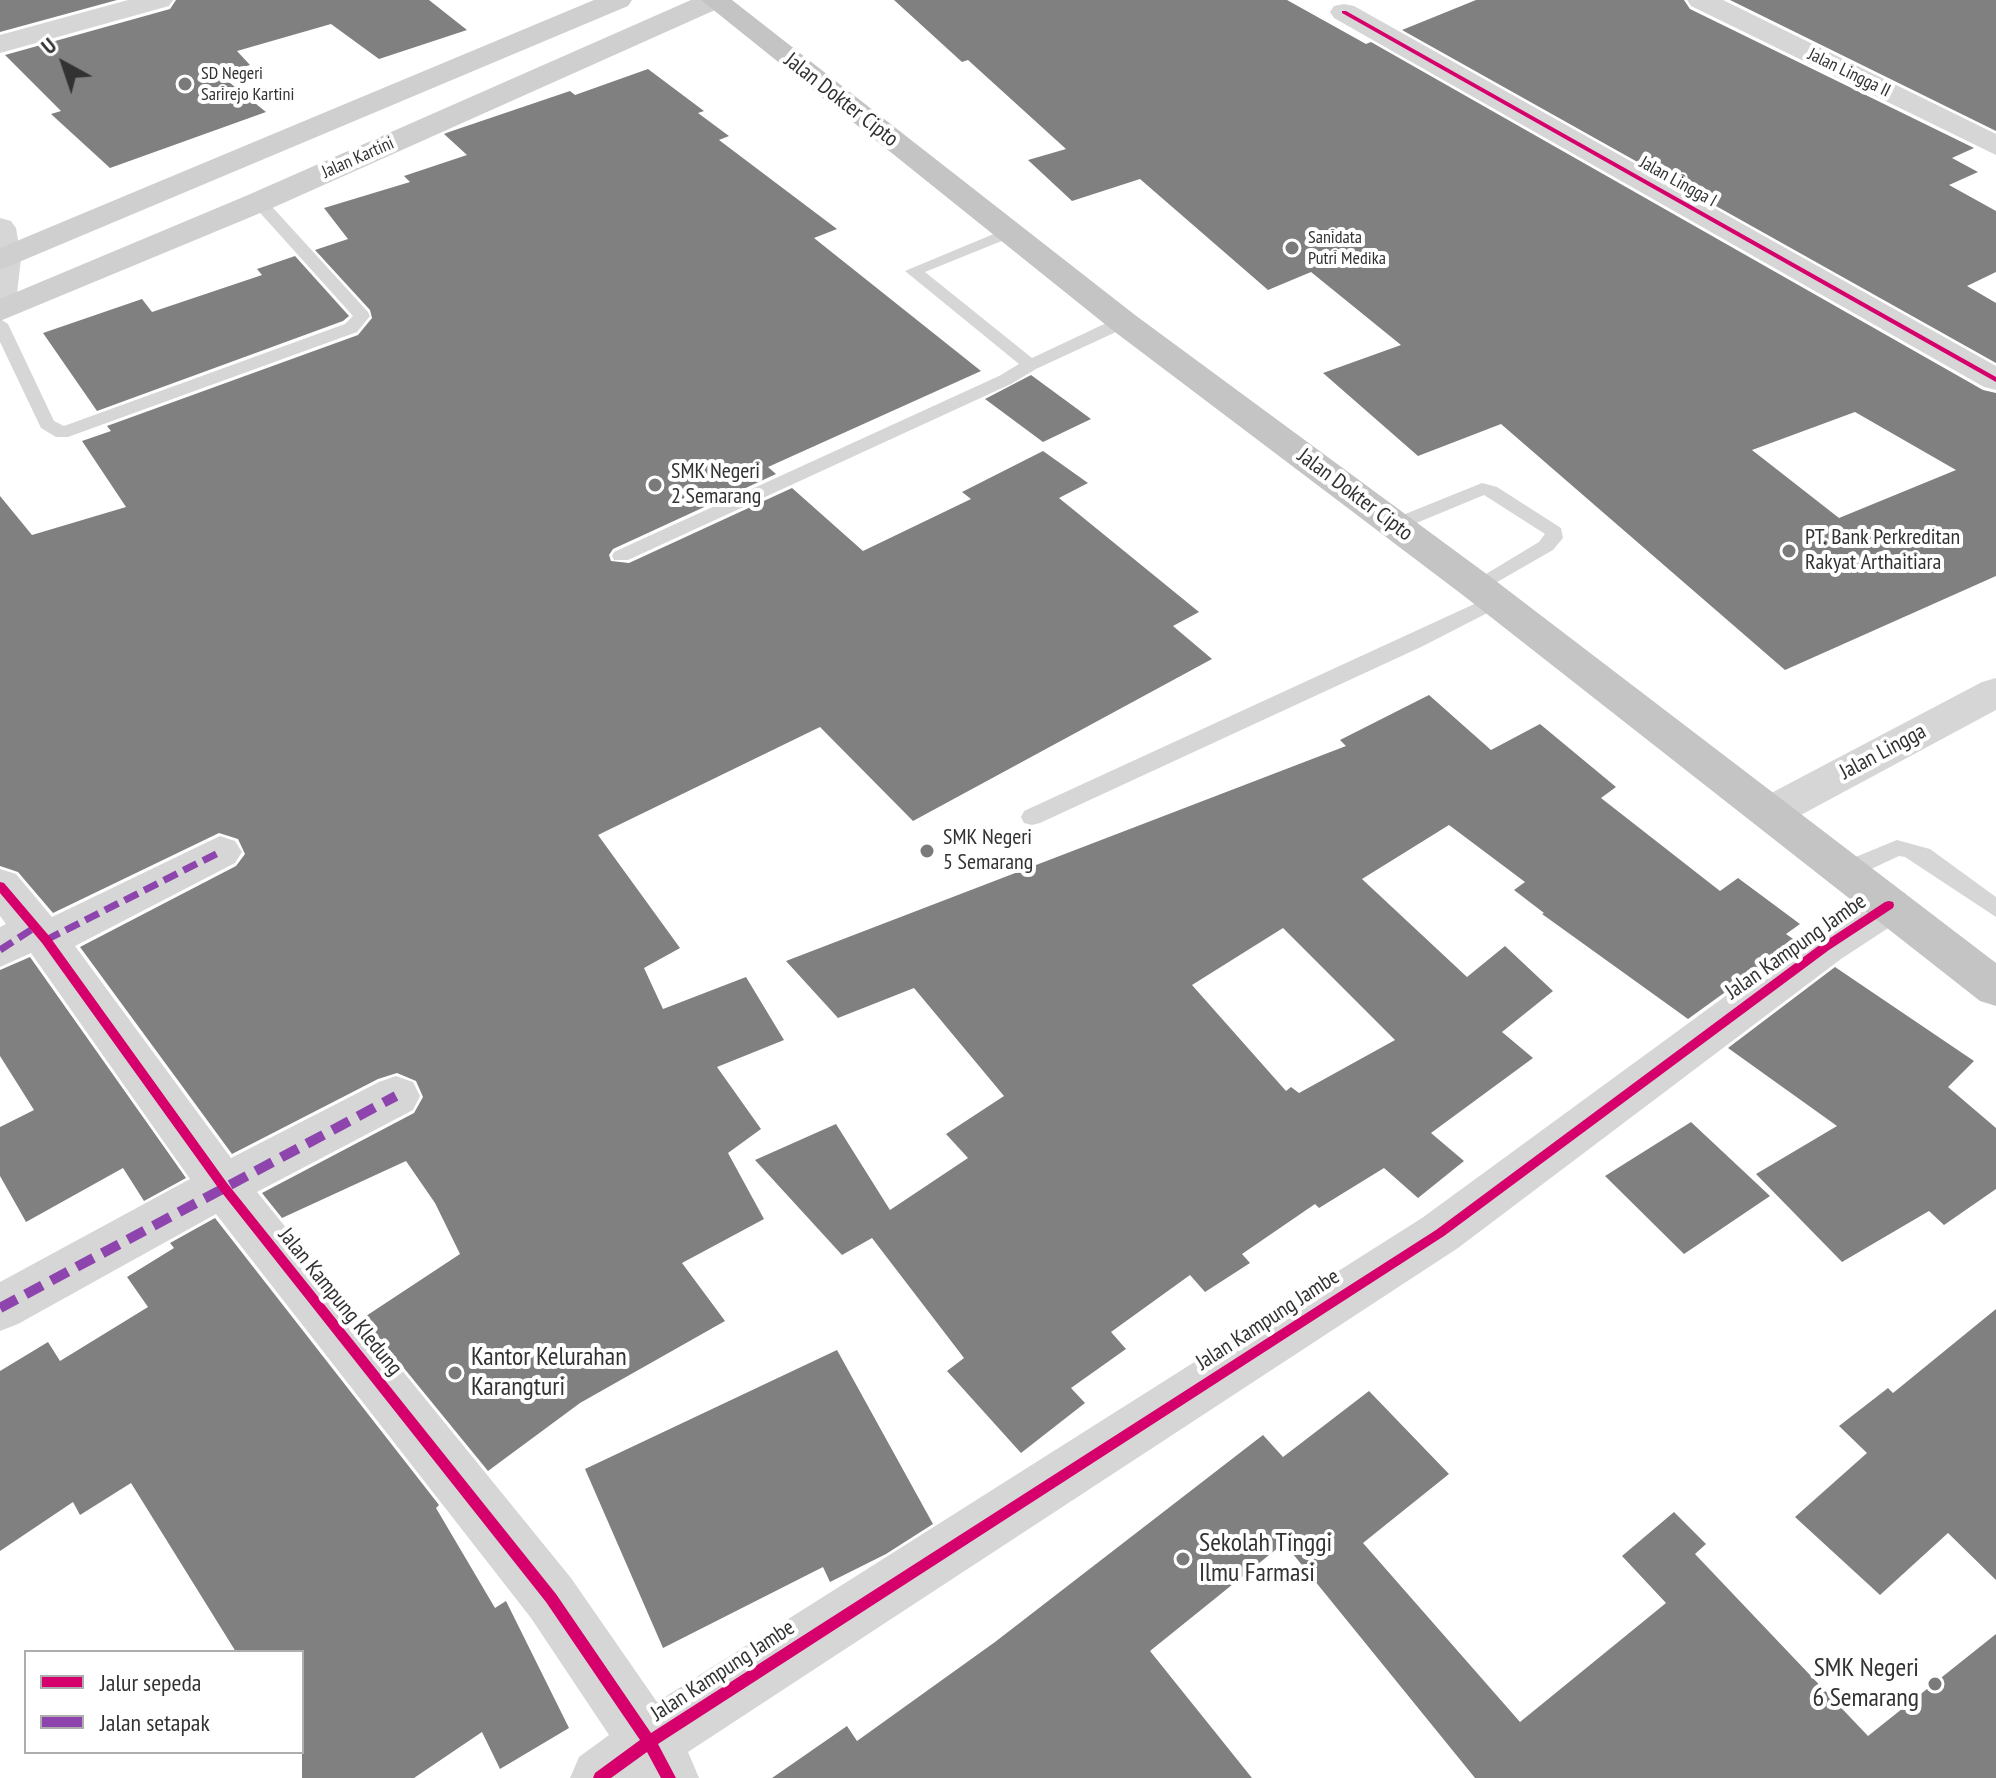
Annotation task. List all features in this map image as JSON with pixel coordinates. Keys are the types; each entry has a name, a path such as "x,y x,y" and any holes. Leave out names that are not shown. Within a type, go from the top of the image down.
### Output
{"highway":[{"name":"Jalan Dokter Cipto","path":"715,0 1123,322 1487,594 1996,988"}],"main road":[{"path":"2,248 618,0"},
{"name":"Jalan Kartini","path":"0,311 259,202 715,0"}],"street":[{"path":"0,44 159,0"},
{"path":"1333,6 1381,0"},
{"name":"Jalan Lingga II","path":"1701,0 1996,146"},
{"name":"Jalan Lingga I","path":"1333,6 1996,380"},
{"path":"0,294 2,248"},
{"name":"Jalan Lingga","path":"1771,812 1996,692"},
{"path":"27,939 220,852"},
{"name":"Jalan Kampung Kledung","path":"0,886 27,939 551,1598 659,1760"},
{"name":"Jalan Kampung Jambe","path":"600,1778 659,1760 1440,1233 1825,947 1889,905"},
{"path":"0,1308 396,1096"}],"lane":[{"path":"0,324 47,424 62,433 351,328 362,316 259,202"},
{"path":"1008,233 913,271 1030,365"},
{"path":"621,556 1005,380 1030,365 1123,322"},
{"path":"1032,817 1414,642 1487,594 1554,538 1554,532 1491,491 1482,489 1395,525"},
{"path":"1850,874 1861,864 1897,848 1907,849 1922,855 1996,909"}],"building":[{"path":"0,0 117,0 0,32"},
{"path":"176,0 429,0 467,30 379,59 331,24 237,51 250,65 219,74 266,112 110,168 51,114 61,111 5,55 170,9"},
{"path":"894,0 1287,0 1366,44 1371,42 1983,390 1996,393 1996,576 1785,670 1501,424 1418,456 1323,373 1401,345 1311,272 1268,290 1140,179 1072,201 1028,160 1066,149 968,60 962,62","holes":["1855,412 1956,470 1839,518 1752,450"]},
{"path":"1476,0 1684,0 1690,9 1974,148 1952,158 1978,172 1949,185 1996,211 1996,272 1967,286 1996,303 1996,363 1402,30"},
{"path":"1730,0 1996,0 1996,131"},
{"path":"648,69 704,111 698,113 729,136 719,140 837,229 814,238 981,371 768,467 776,474 613,549 609,555 611,561 629,563 792,488 863,551 971,499 962,492 1043,451 1088,483 1059,498 1199,612 1173,626 1212,659 913,821 820,727 598,835 680,948 644,968 663,1009 746,977 784,1040 717,1067 761,1129 728,1153 764,1219 682,1263 725,1321 580,1403 488,1471 363,1318 460,1254 435,1203 406,1161 282,1218 262,1193 414,1113 423,1097 416,1081 397,1073 378,1079 232,1154 80,947 236,866 245,854 238,839 219,833 53,913 18,872 0,866 0,496 32,535 126,507 82,441 111,431 107,426 358,335 372,318 370,310 315,250 348,239 324,208 410,182 404,176 467,155 444,134 570,91 575,95"},
{"path":"295,256 349,316 343,321 97,411 43,333 142,299 152,312 262,275 257,269"},
{"path":"1031,375 1091,419 1043,442 985,399"},
{"path":"1429,695 1491,750 1540,724 1616,787 1601,798 1720,891 1738,878 1800,924 1786,934 1796,941 1688,1019 1542,914 1514,890 1525,882 1449,825 1362,879 1467,977 1505,946 1553,991 1502,1032 1533,1058 1431,1133 1464,1161 1418,1198 1384,1168 1319,1208 1315,1204 1242,1254 1250,1263 1205,1292 1190,1275 1111,1332 1126,1349 1071,1388 1085,1403 1021,1453 947,1371 964,1358 872,1238 842,1255 755,1160 836,1124 890,1210 968,1158 946,1134 1004,1096 914,988 838,1018 786,961 1346,746 1340,740","holes":["1283,928 1395,1040 1299,1093 1291,1087 1286,1091 1192,985"]},
{"path":"30,957 186,1178 144,1201 123,1168 26,1222 0,1176 0,1127 34,1110 0,1056 0,970"},
{"path":"1835,967 1974,1061 1948,1087 1996,1128 1996,1189 1944,1225 1929,1211 1842,1262 1756,1174 1837,1126 1728,1048"},
{"path":"1691,1122 1770,1196 1684,1254 1605,1176"},
{"path":"215,1218 439,1505 436,1508 495,1608 506,1601 569,1728 500,1769 482,1732 414,1778 302,1778 304,1650 235,1650 131,1483 80,1515 73,1502 0,1551 0,1371 48,1342 60,1361 148,1307 127,1277 174,1248 170,1243"},
{"path":"1996,1309 1996,1580 1948,1533 1880,1595 1795,1517 1867,1453 1839,1426 1888,1388 1893,1393"},
{"path":"837,1350 933,1524 886,1554 830,1582 823,1567 663,1648 585,1469"},
{"path":"1369,1391 1449,1474 1363,1543 1520,1722 1666,1603 1622,1556 1674,1512 1706,1544 1695,1554 1868,1736 1996,1634 1996,1778 1475,1778 1284,1543 1150,1651 1252,1778 772,1778 847,1726 857,1741 995,1642 1263,1435 1283,1457"}],"marked path":[{"path":"46,940 220,852"},
{"path":"0,950 34,928"},
{"path":"0,1308 396,1096"}],"cycle path":[{"path":"1344,12 1996,380"},
{"path":"0,886 46,940 223,1186 551,1598 649,1742 669,1778"},
{"path":"600,1778 649,1742 1440,1233 1825,947 1889,905"}],"place":[{"name":"SD Negeri Sarirejo Kartini","path":"185,84"},
{"name":"Sanidata Putri Medika","path":"1292,248"},
{"name":"SMK Negeri 2 Semarang","path":"655,485"},
{"name":"PT. Bank Perkreditan Rakyat Arthaitiara","path":"1789,551"},
{"name":"SMK Negeri 5 Semarang","path":"927,851"},
{"name":"Kantor Kelurahan Karangturi","path":"455,1373"},
{"name":"Sekolah Tinggi Ilmu Farmasi","path":"1183,1559"},
{"name":"SMK Negeri 6 Semarang","path":"1935,1684"}]}
